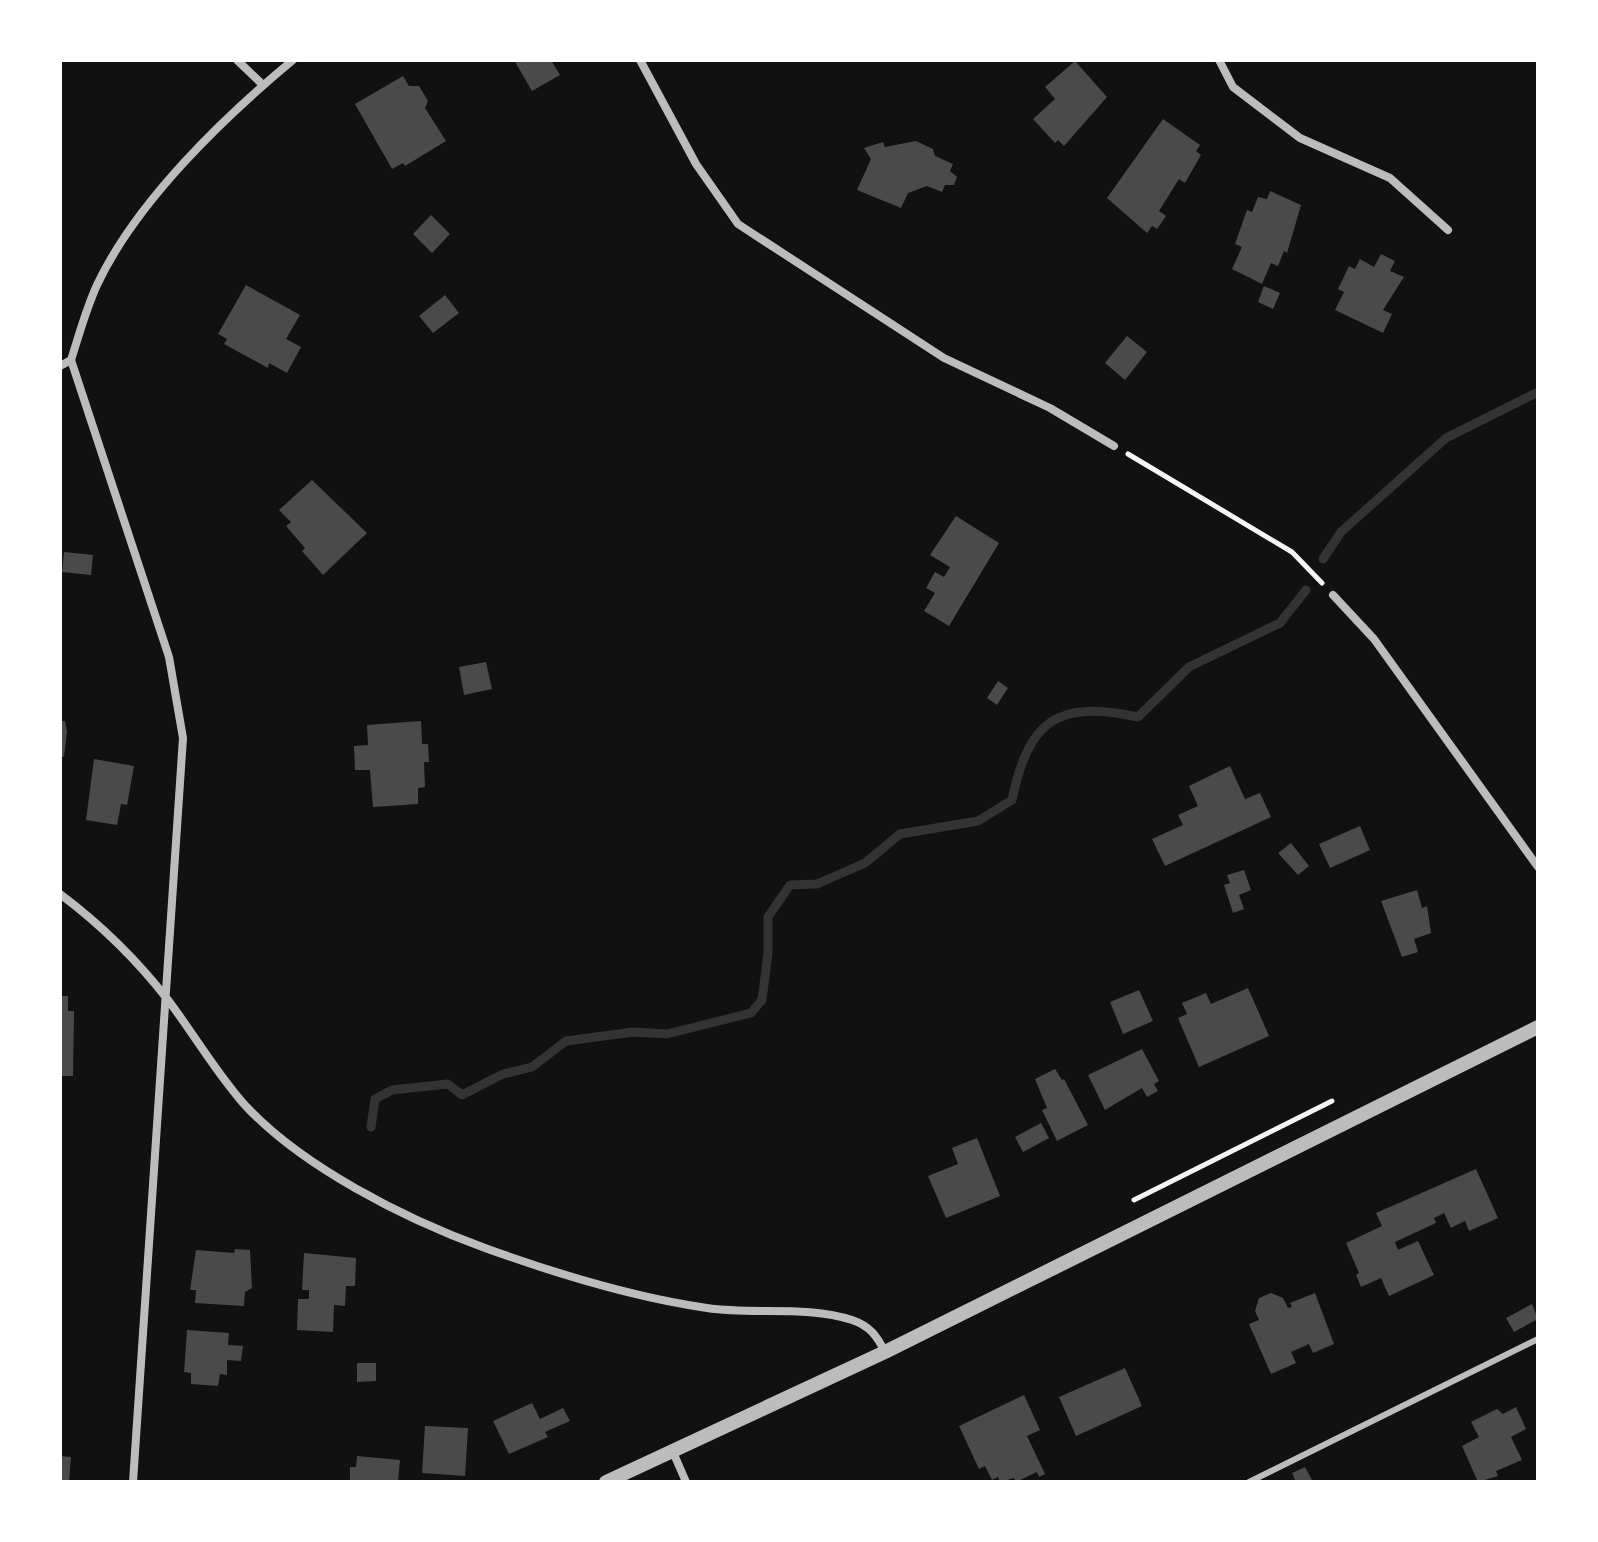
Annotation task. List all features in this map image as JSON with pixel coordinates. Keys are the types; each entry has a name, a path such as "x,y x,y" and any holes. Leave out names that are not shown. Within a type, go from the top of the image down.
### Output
{"street":[{"path":"237,60 263,85"},
{"path":"133,1482 183,738 179,699 169,657 71,360 96,286 120,243 196,149 236,106 293,60"},
{"path":"640,60 696,164 738,224 944,358 1050,408 1114,446"},
{"path":"1219,60 1233,87 1300,138 1390,178 1448,230"},
{"path":"60,366 71,360"},
{"path":"1333,595 1374,639 1538,867"},
{"path":"60,894 112,937 167,999 243,1103 287,1143 410,1215 482,1247 641,1296 710,1309 852,1320 874,1331 885,1352"},
{"path":"606,1482 885,1352 1538,1027"},
{"path":"673,1452 686,1482"}],"lane":[{"path":"1249,1482 1538,1339"}],"path":[{"path":"1114,446 1292,552 1333,595"}],"building":[{"path":"514,60 551,60 560,75 532,91"},
{"path":"1075,61 1107,97 1064,146 1058,140 1055,143 1033,119 1055,99 1045,87"},
{"path":"403,76 409,86 419,86 428,101 425,108 446,141 405,166 403,163 392,169 355,104"},
{"path":"1163,119 1200,145 1196,151 1201,155 1185,183 1179,179 1159,211 1166,216 1157,229 1152,226 1147,233 1107,198"},
{"path":"916,141 933,149 935,156 953,164 950,171 957,177 954,185 945,185 942,192 927,186 908,193 901,208 857,190 871,159 864,148 883,142 885,147"},
{"path":"1270,191 1301,205 1287,253 1284,251 1278,266 1271,263 1262,284 1232,269 1242,247 1235,244 1247,210 1252,212 1258,197 1267,199"},
{"path":"431,215 450,234 432,253 413,234"},
{"path":"1381,254 1395,261 1390,271 1404,277 1383,310 1392,314 1383,333 1335,310 1344,292 1338,289 1349,266 1355,269 1360,259 1374,267"},
{"path":"246,285 300,315 286,339 301,347 287,373 269,363 268,368 224,344 227,339 218,334"},
{"path":"1264,286 1280,293 1273,309 1258,302"},
{"path":"445,295 459,313 433,333 419,316"},
{"path":"1127,336 1147,352 1125,380 1105,363"},
{"path":"312,480 367,533 323,575 302,551 305,548 286,526 291,522 279,510"},
{"path":"956,516 999,543 949,626 924,611 935,593 926,588 935,572 944,577 950,567 930,555"},
{"path":"64,552 93,555 91,575 62,572"},
{"path":"486,662 492,689 464,695 459,667"},
{"path":"998,681 1008,688 997,705 987,698"},
{"path":"60,721 65,721 67,731 64,757 60,756"},
{"path":"421,721 422,744 428,744 429,762 424,762 425,787 418,788 418,804 373,807 370,770 355,770 354,746 368,745 367,725"},
{"path":"94,759 134,766 127,805 121,804 117,825 86,820"},
{"path":"1230,766 1245,799 1260,793 1271,817 1165,866 1152,839 1183,825 1178,815 1198,806 1189,786"},
{"path":"1360,826 1370,850 1330,868 1319,844"},
{"path":"1291,843 1309,866 1298,875 1278,853"},
{"path":"1244,870 1251,890 1239,895 1244,909 1233,913 1224,885 1230,883 1227,875"},
{"path":"1417,890 1422,908 1427,906 1431,933 1414,939 1418,952 1402,957 1381,901"},
{"path":"1248,988 1269,1036 1199,1067 1178,1018 1187,1014 1182,1003 1206,993 1211,1004"},
{"path":"1139,990 1153,1021 1123,1034 1110,1002"},
{"path":"60,996 68,996 68,1011 74,1011 73,1076 60,1076"},
{"path":"1142,1049 1159,1081 1154,1084 1158,1091 1147,1097 1142,1088 1105,1110 1088,1075"},
{"path":"1055,1069 1064,1079 1088,1125 1057,1141 1042,1110 1047,1108 1035,1079"},
{"path":"1041,1123 1049,1138 1023,1152 1015,1137"},
{"path":"977,1138 1000,1196 946,1218 928,1176 958,1164 952,1148"},
{"path":"1476,1169 1498,1218 1469,1231 1465,1221 1451,1228 1444,1213 1434,1218 1436,1223 1395,1242 1398,1250 1418,1241 1434,1275 1389,1296 1381,1278 1361,1287 1356,1275 1359,1273 1346,1243 1382,1226 1376,1213"},
{"path":"235,1249 250,1250 252,1288 245,1292 244,1306 195,1303 196,1290 190,1290 196,1250 234,1253"},
{"path":"304,1253 356,1258 355,1286 346,1286 345,1306 334,1305 333,1332 297,1330 298,1299 309,1299 309,1290 302,1290"},
{"path":"1271,1293 1283,1298 1288,1308 1292,1307 1290,1303 1315,1293 1334,1344 1313,1353 1309,1344 1291,1352 1296,1363 1271,1374 1249,1324 1259,1320 1255,1311 1259,1298"},
{"path":"1532,1304 1538,1319 1514,1332 1506,1318"},
{"path":"187,1330 229,1333 228,1345 243,1346 241,1361 227,1360 227,1375 220,1374 218,1386 191,1384 191,1373 184,1372"},
{"path":"357,1363 376,1363 376,1381 357,1382"},
{"path":"1125,1368 1142,1406 1076,1436 1059,1397"},
{"path":"1024,1395 1040,1430 1027,1436 1045,1474 1039,1477 1037,1472 1016,1482 1014,1478 1000,1482 998,1477 992,1480 985,1466 979,1469 959,1426"},
{"path":"532,1403 540,1419 563,1408 570,1421 545,1432 548,1437 509,1454 493,1421"},
{"path":"1516,1407 1526,1429 1511,1437 1522,1460 1496,1471 1498,1476 1478,1482 1462,1446 1479,1437 1471,1422 1497,1409 1503,1414"},
{"path":"425,1426 468,1428 465,1476 422,1473"},
{"path":"60,1456 71,1457 69,1482 60,1482"},
{"path":"357,1456 400,1460 398,1482 350,1482 350,1467 356,1467"},
{"path":"1305,1467 1312,1480 1296,1482 1292,1473"}],"waterway":[{"path":"1323,559 1341,532 1446,438 1538,392"},
{"path":"371,1127 375,1099 392,1090 448,1084 462,1095 503,1074 532,1067 566,1041 633,1032 667,1034 751,1013 762,1000 768,953 768,917 790,885 817,884 865,863 900,834 978,821 1012,800 1028,750 1038,734 1051,722 1067,714 1087,711 1138,717 1189,667 1280,623 1306,590"}]}
